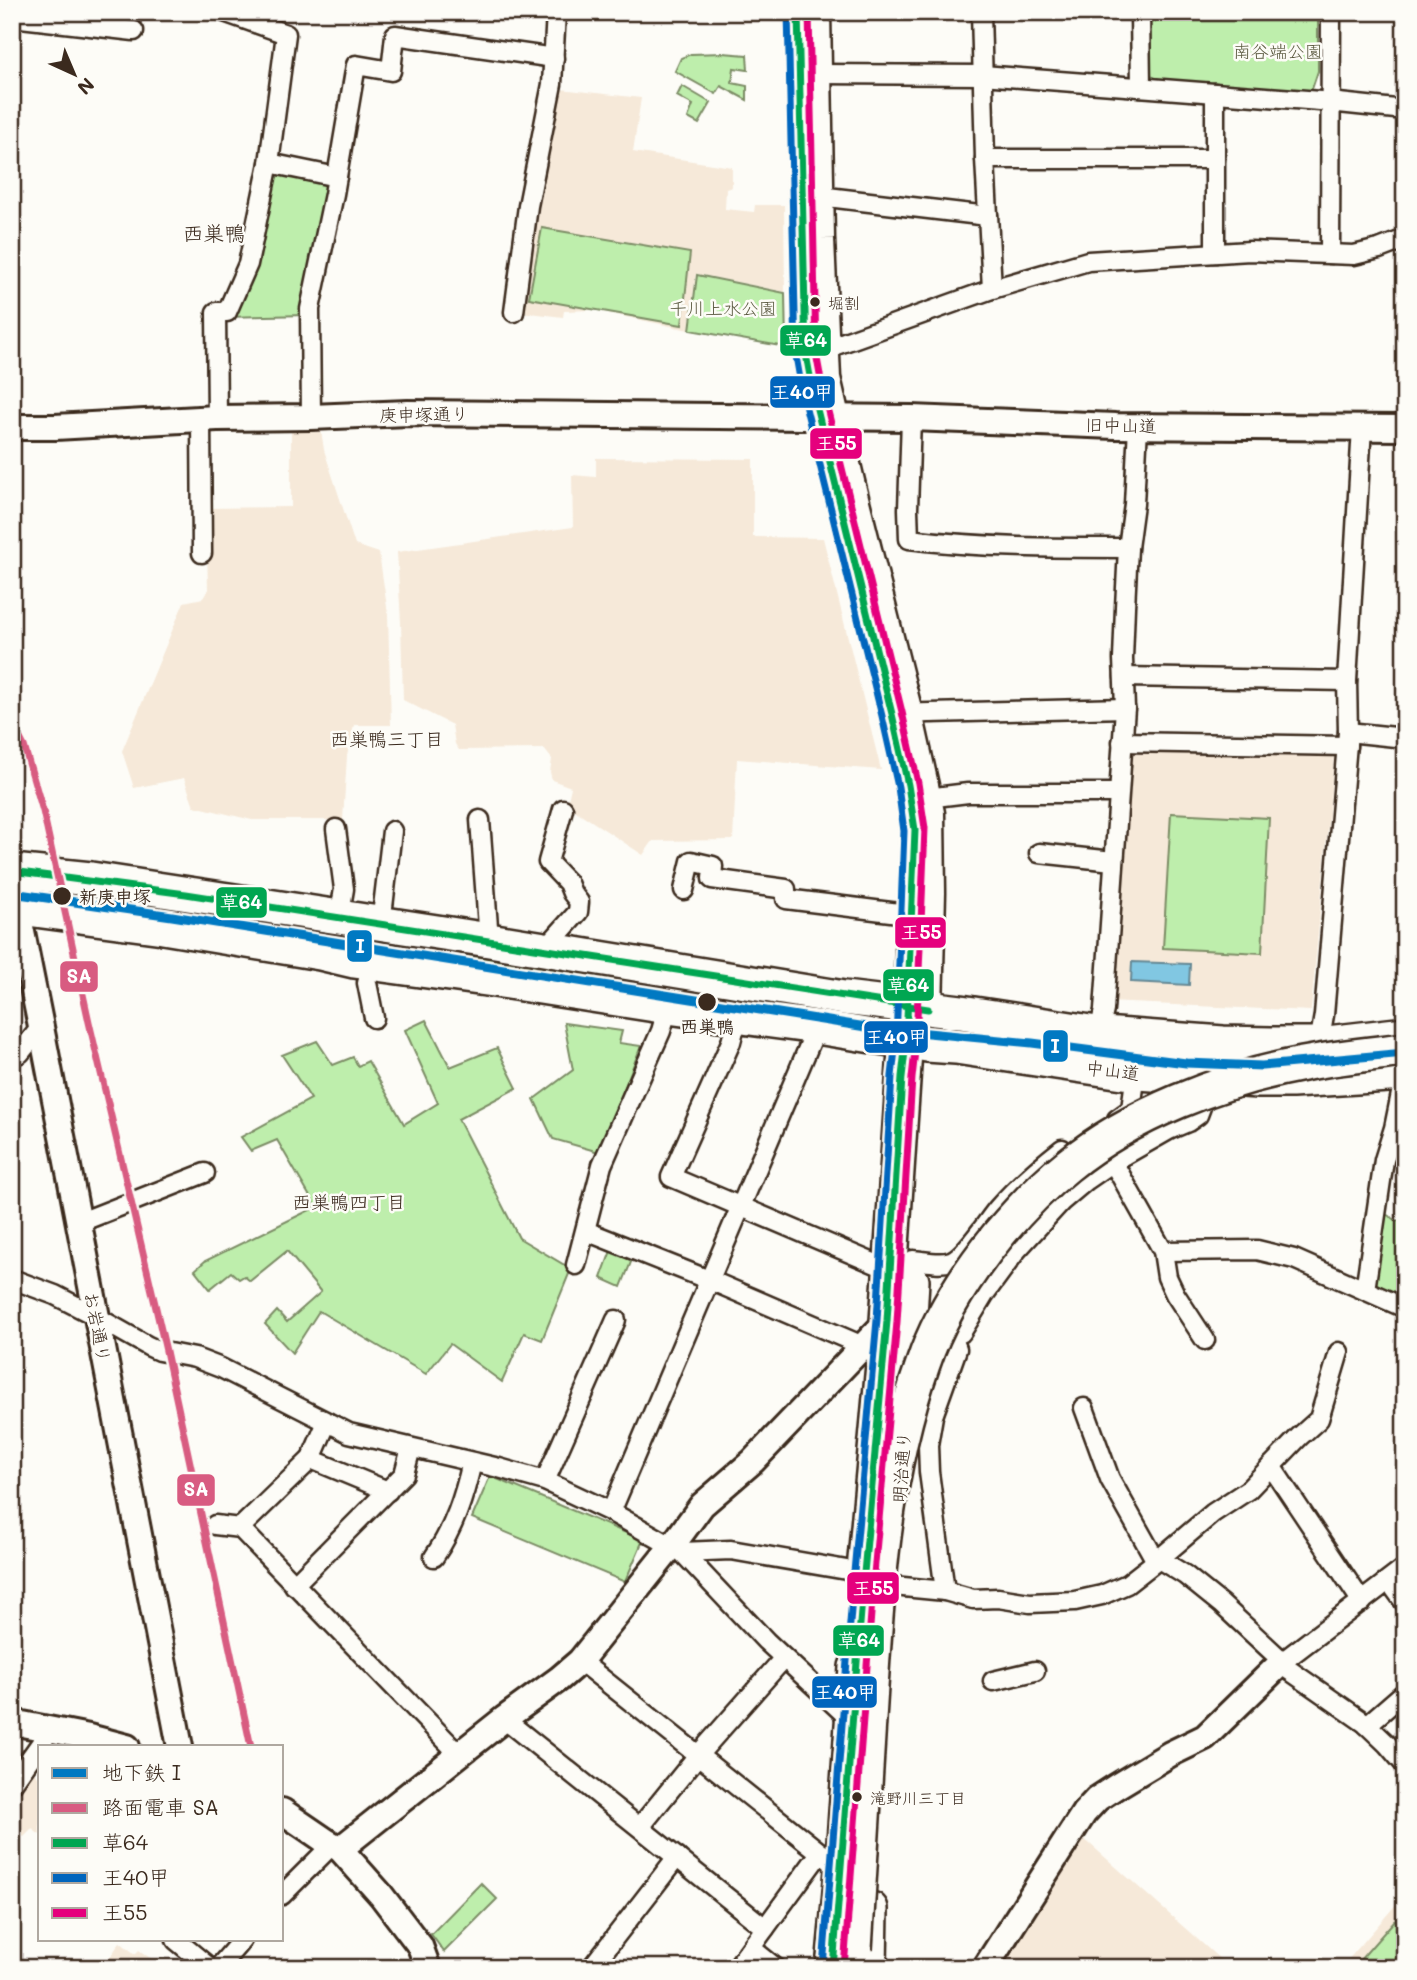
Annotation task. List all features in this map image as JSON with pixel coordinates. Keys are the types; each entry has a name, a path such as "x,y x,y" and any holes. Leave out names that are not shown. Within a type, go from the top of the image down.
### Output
{"highway":[{"path":"12,871 91,879 197,896 268,923 311,932 320,953"},
{"name":"中山道","path":"197,896 844,998 961,1012 1098,1033 1223,1044 1319,1044 1405,1034"},
{"name":"中山道","path":"14,904 320,953 354,961 1136,1073 1211,1080 1292,1081 1405,1074"},
{"path":"381,924 404,949 458,957 508,982"},
{"name":"明治通り","path":"854,1963 872,1888 886,1335 902,1265 901,1087 917,1043 918,1008"},
{"path":"854,1963 879,1604 889,1531 902,1453 913,1408 936,1340 963,1292 1008,1231 1054,1184 1093,1152 1144,1122 1243,1083 1326,1064 1405,1052"},
{"name":"明治通り","path":"854,1963 831,1861 852,1721 878,1580"}],"main road":[{"name":"明治通り","path":"798,12 806,354 810,382 828,417"},
{"name":"明治通り","path":"816,12 819,196 828,417 900,713 930,813 931,893 918,1008"},
{"name":"明治通り","path":"900,713 915,830 918,1008"}],"street":[{"path":"202,553 216,312 227,312 248,264 269,163 286,34 224,12"},
{"path":"513,312 528,206 552,84 555,12"},
{"path":"981,12 992,289"},
{"path":"1140,12 1141,88"},
{"path":"1330,254 1331,12"},
{"path":"16,15 134,31"},
{"path":"311,417 310,309 356,65 391,71 396,35 554,58"},
{"path":"817,74 982,75 1405,110"},
{"path":"1214,93 1215,253"},
{"path":"985,159 1215,159"},
{"path":"269,163 337,177"},
{"path":"819,196 988,216"},
{"path":"825,349 992,289 1088,261 1250,251 1354,256 1405,239"},
{"name":"庚申塚通り","path":"12,427 408,413 828,417"},
{"name":"旧中山道","path":"828,417 1138,426 1405,428"},
{"path":"911,418 909,540 1043,548 1128,548"},
{"path":"1098,1033 1104,1010 1125,708 1125,607 1138,426"},
{"path":"1319,1044 1324,1015 1348,739 1347,681 1362,427"},
{"path":"1124,677 1347,681"},
{"path":"900,713 1125,708"},
{"path":"1122,742 1405,738"},
{"path":"927,798 968,793 1118,793"},
{"path":"545,950 578,912 579,902 568,883 548,862 563,809"},
{"path":"480,820 489,940"},
{"path":"336,829 344,889 340,918"},
{"path":"381,924 392,831"},
{"path":"1039,853 1113,860"},
{"path":"684,890 691,861 713,866 712,879 786,889 786,899 899,913"},
{"name":"お岩通り","path":"14,904 41,1027 180,1745"},
{"path":"367,983 374,1018"},
{"path":"576,1265 602,1165 662,1031 668,1007"},
{"path":"738,1015 731,1042 671,1177 741,1207 902,1265 952,1260 962,1252 998,1208 1043,1164 1064,1147 1094,1129 1118,1119 1131,1109 1136,1073"},
{"path":"12,1056 20,1053 41,1027"},
{"path":"611,1512 817,1027"},
{"path":"1365,1290 1384,1160 1399,1129 1405,1074"},
{"path":"586,1231 709,1280 886,1335 952,1336 961,1333 1017,1251 1061,1202 1113,1162 1198,1115 1211,1080"},
{"path":"1094,1129 1163,1251 1167,1277 1175,1294 1205,1340"},
{"path":"78,1223 205,1173"},
{"path":"980,1231 1017,1251"},
{"path":"1163,1251 1257,1250 1294,1259 1405,1308"},
{"path":"12,1279 55,1295 96,1315 159,1351 195,1358 221,1368 349,1433 545,1481 611,1512 677,1549 784,1658 852,1721"},
{"path":"545,1481 616,1320"},
{"path":"284,1893 336,1847 580,1661 677,1549 702,1506 886,1335"},
{"path":"945,1591 929,1472 928,1445 933,1416 957,1349 952,1336"},
{"path":"677,1549 730,1550 973,1598 1030,1602 1074,1601 1102,1595 1127,1584 1213,1513 1248,1490 1319,1419 1339,1352"},
{"path":"1084,1408 1110,1479 1157,1560 1185,1575 1221,1604 1289,1670 1367,1725 1405,1765"},
{"path":"240,1528 311,1459 327,1422"},
{"path":"294,1585 404,1474 411,1448"},
{"path":"311,1459 388,1491"},
{"path":"434,1558 464,1499 472,1462"},
{"path":"1271,1466 1362,1602"},
{"path":"215,1525 240,1528 459,1754"},
{"path":"985,1968 1084,1813 1097,1800 1170,1754 1205,1737 1282,1662 1405,1567"},
{"path":"1389,1581 1405,1602"},
{"path":"640,1827 699,1754 784,1658"},
{"path":"580,1661 831,1861 765,1928 736,1968"},
{"path":"993,1681 1035,1671"},
{"path":"1367,1725 1405,1692"},
{"path":"504,1719 765,1928"},
{"path":"12,1722 119,1745"},
{"path":"40,1745 51,1729"},
{"path":"12,1784 38,1747"},
{"path":"284,1812 336,1847 381,1895 420,1945 428,1968"},
{"path":"591,1968 677,1857"},
{"path":"177,1941 210,1968"},
{"path":"218,1968 241,1941"},
{"path":"751,1948 776,1968"}],"shaded area":[{"path":"560,89 641,98 633,152 732,167 732,187 726,189 725,209 754,212 755,205 784,205 785,292 696,274 689,330 593,310 564,311 563,317 521,312"},
{"path":"320,423 324,450 355,545 379,553 388,614 391,725 354,725 347,756 343,820 252,820 194,806 184,778 134,788 122,751 184,602 203,598 208,590 206,508 291,507 291,425"},
{"path":"596,458 753,459 753,537 823,538 881,770 737,759 733,840 653,841 643,855 567,805 571,787 552,780 552,759 544,749 459,750 455,744 452,725 403,700 397,552 573,527 572,475 596,477"},
{"path":"1133,749 1331,752 1334,758 1311,1011 1108,1002 1125,755"},
{"path":"31,1769 38,1776 38,1834 32,1829 24,1837 12,1827 12,1796"},
{"path":"1081,1836 1230,1968 997,1968"},
{"path":"1399,1901 1405,1906 1405,1968 1341,1968"},
{"path":"120,1942 135,1954 139,1950 161,1966 160,1968 103,1968"}],"green space":[{"name":"南谷端公園","path":"1150,12 1318,12 1318,71 1311,92 1160,82 1150,74"},
{"path":"691,54 747,55 748,70 734,68 732,83 747,86 747,100 721,86 716,94 675,71 681,58"},
{"path":"682,86 711,103 699,124 688,118 693,105 677,96"},
{"path":"272,171 329,181 306,315 228,317"},
{"path":"542,228 690,253 682,325 529,298"},
{"name":"千川上水公園","path":"697,275 785,293 786,347 690,330"},
{"path":"1171,813 1269,818 1262,953 1163,948"},
{"path":"466,949 551,962 631,981 630,985 505,968 465,954"},
{"path":"426,1020 450,1067 497,1048 517,1088 458,1119 519,1238 571,1269 542,1340 524,1333 502,1382 450,1344 426,1374 319,1311 292,1353 265,1324 277,1311 287,1322 321,1292 287,1251 250,1281 244,1276 239,1279 231,1272 210,1289 195,1270 205,1261 316,1207 277,1140 251,1151 241,1137 311,1099 282,1055 317,1041 333,1065 353,1057 358,1066 368,1061 404,1124 438,1103 405,1030"},
{"path":"564,1023 622,1031 619,1043 641,1046 599,1152 553,1139 534,1099 573,1070"},
{"path":"1382,1212 1405,1225 1405,1304 1373,1289"},
{"path":"612,1248 633,1257 621,1287 601,1278"},
{"path":"490,1476 643,1540 625,1582 472,1518"},
{"path":"481,1883 497,1899 444,1952 431,1934"},
{"path":"1402,1912 1405,1915 1405,1968 1353,1968"}],"water":[{"path":"1132,962 1190,964 1189,985 1131,982"}],"metro line":[{"name":"I","path":"12,893 866,1027 1032,1043 1186,1063 1262,1066 1405,1053"}],"tram line":[{"name":"SA","path":"12,723 24,746 43,811 166,1351 251,1745"}],"transit line":[{"name":"王40甲","path":"788,12 796,356 803,396 882,716 898,787 904,831 896,1041 877,1320 823,1967"},
{"name":"草64","path":"798,12 806,354 813,393 892,714 915,830 906,1042 887,1321 833,1968"},
{"name":"王55","path":"809,12 816,353 902,712 925,828 916,1042 897,1322 874,1574 844,1968"},
{"name":"草64","path":"12,871 186,894 928,1009"}],"place":[{"name":"堀割","path":"815,302"},
{"name":"新庚申塚","path":"62,896"},
{"name":"西巣鴨","path":"707,1002"},
{"name":"滝野川三丁目","path":"857,1797"}],"district":[{"name":"西巣鴨","path":"214,232"},
{"name":"西巣鴨三丁目","path":"387,738"},
{"name":"西巣鴨四丁目","path":"349,1201"}]}
